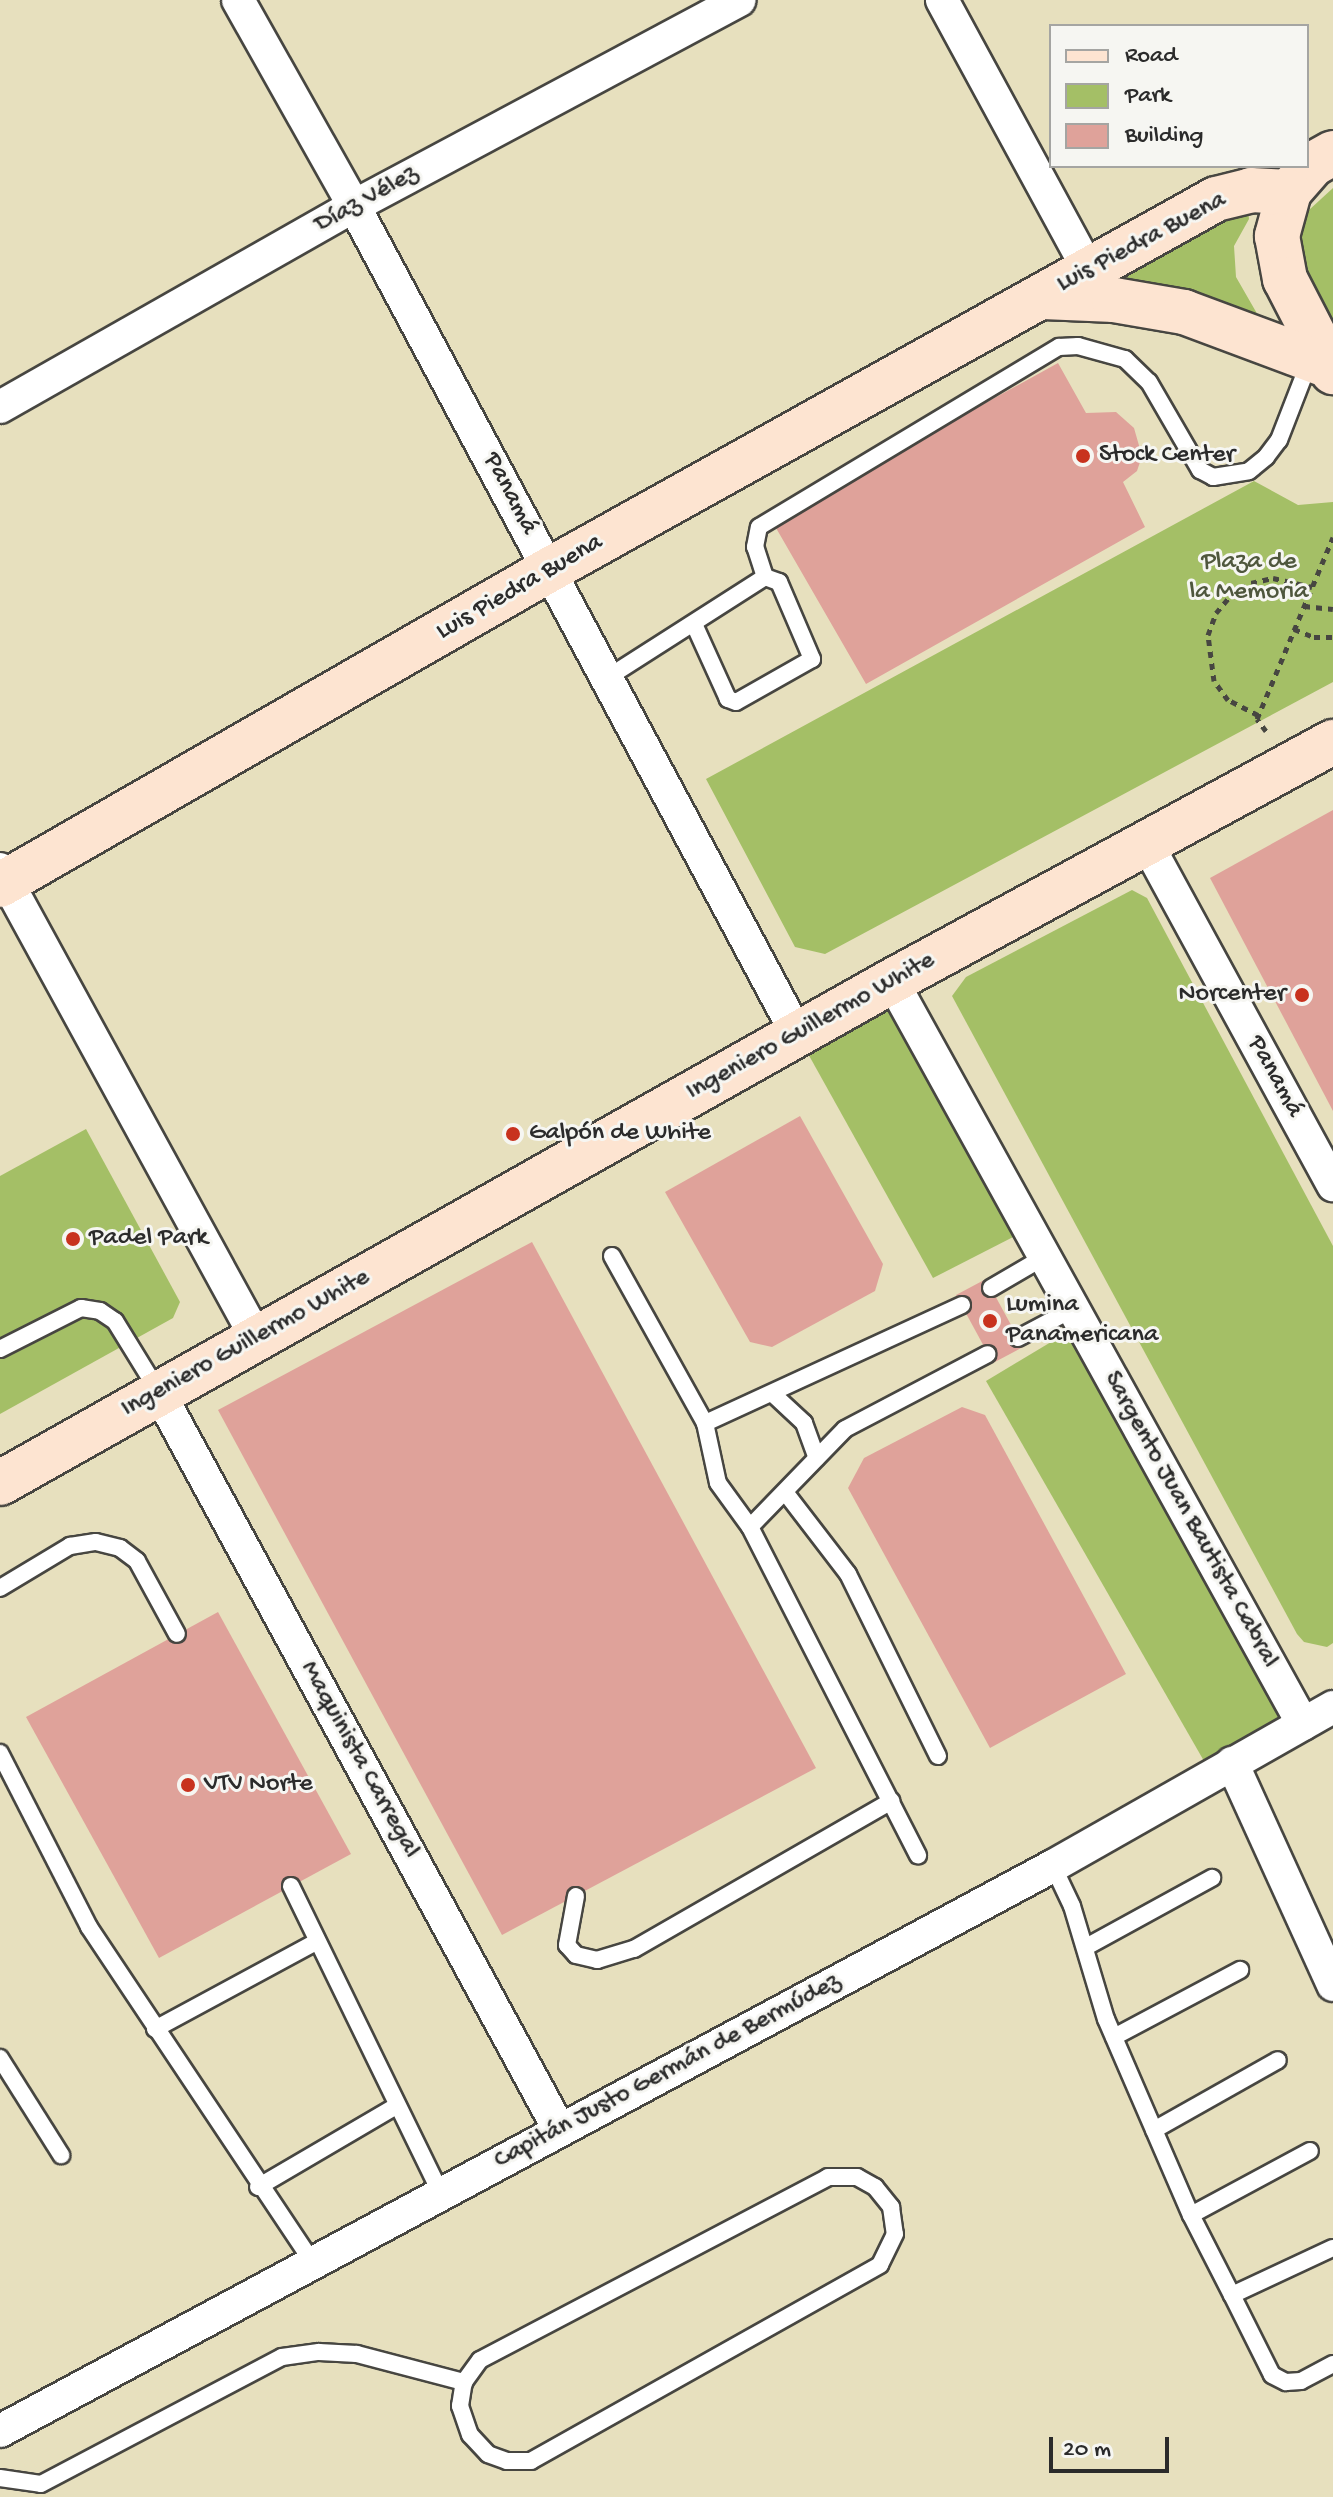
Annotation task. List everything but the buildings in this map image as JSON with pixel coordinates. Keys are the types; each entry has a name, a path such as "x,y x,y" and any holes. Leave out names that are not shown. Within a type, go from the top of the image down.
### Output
{"street":[{"name":"Panamá","path":"238,0 354,206 797,1034"},
{"name":"Díaz Vélez","path":"0,407 354,206 739,0"},
{"path":"942,0 1088,269"},
{"path":"1324,366 1294,300 1279,256 1277,236 1289,192 1313,164 1333,153"},
{"name":"Luis Piedra Buena","path":"2,879 1216,199 1251,190 1289,192"},
{"name":"Luis Piedra Buena","path":"1043,297 1114,300 1184,312 1324,366"},
{"name":"Ingeniero Guillermo White","path":"0,1483 158,1391 257,1339 892,981 1333,742"},
{"name":"Panamá","path":"1146,842 1333,1185"},
{"path":"2,879 257,1339"},
{"name":"Sargento Juan Bautista Cabral","path":"892,981 1303,1724"},
{"name":"Maquinista Carregal","path":"158,1391 559,2129"},
{"name":"Capitán Justo Germán de Bermúdez","path":"0,2431 1053,1866 1333,1707"},
{"path":"1232,1763 1333,1985"}],"lane":[{"path":"765,577 755,547 759,527 1059,347 1078,346 1125,359 1149,382 1200,470 1222,478 1249,471 1279,440 1324,366"},
{"path":"607,678 765,577"},
{"path":"694,624 728,699 745,700 810,665 811,651 779,582 765,577"},
{"path":"612,1256 705,1423 718,1483 750,1527 918,1856"},
{"path":"991,1288 1044,1257"},
{"path":"705,1423 774,1395 962,1305"},
{"path":"0,1349 81,1308 100,1311 115,1321 158,1391"},
{"path":"1018,1338 1073,1309"},
{"path":"750,1527 845,1429 988,1354"},
{"path":"774,1395 804,1423 817,1458"},
{"path":"785,1492 848,1574 938,1756"},
{"path":"0,1588 70,1546 96,1542 120,1548 137,1561 177,1634"},
{"path":"0,1753 89,1927 258,2187 313,2263"},
{"path":"576,1896 567,1945 576,1955 597,1960 634,1949 891,1801"},
{"path":"1053,1866 1086,1947 1114,2037 1154,2130 1191,2215 1272,2375 1286,2382 1301,2381 1333,2364"},
{"path":"1086,1947 1212,1878"},
{"path":"291,1886 441,2193"},
{"path":"155,2029 316,1942"},
{"path":"1114,2037 1240,1970"},
{"path":"0,2058 61,2155"},
{"path":"1154,2130 1278,2060"},
{"path":"258,2187 396,2106"},
{"path":"1191,2215 1310,2151"},
{"path":"828,2177 857,2177 875,2187 891,2207 895,2234 880,2265 531,2461 507,2461 488,2454 470,2435 460,2406 464,2382 480,2360 828,2177"},
{"path":"1232,2295 1333,2248"},
{"path":"0,2478 41,2484 282,2357 357,2354 464,2382"}],"path":[{"path":"1258,715 1333,537"},
{"path":"1323,560 1333,562"},
{"path":"1289,765 1258,715 1228,700 1214,681 1208,647 1216,613 1231,595 1251,583 1273,578 1312,587"},
{"path":"1304,606 1333,609"},
{"path":"1294,629 1314,637 1333,637"}],"green space":[{"path":"1333,188 1333,331 1299,269 1296,237 1309,210"},
{"path":"1248,209 1249,219 1234,246 1236,277 1263,324 1112,284 1231,213"},
{"name":"Plaza de la Memoria","path":"1254,481 1298,505 1333,502 1333,682 825,954 795,947 706,779"},
{"path":"1132,890 1147,898 1333,1246 1333,1643 1327,1647 1304,1642 1297,1634 952,996 966,977"},
{"path":"892,981 1029,1229 933,1278 797,1034"},
{"name":"Padel Park","path":"86,1129 180,1302 173,1318 0,1414 0,1176"},
{"path":"1081,1324 1303,1724 1212,1775 986,1381"}],"place":[{"name":"Stock Center","path":"1083,456"},
{"name":"Norcenter","path":"1302,995"},
{"name":"Galpón de White","path":"513,1134"},
{"name":"Padel Park","path":"73,1239"},
{"name":"Lumina Panamericana","path":"990,1321"},
{"name":"VTV Norte","path":"188,1785"}]}
